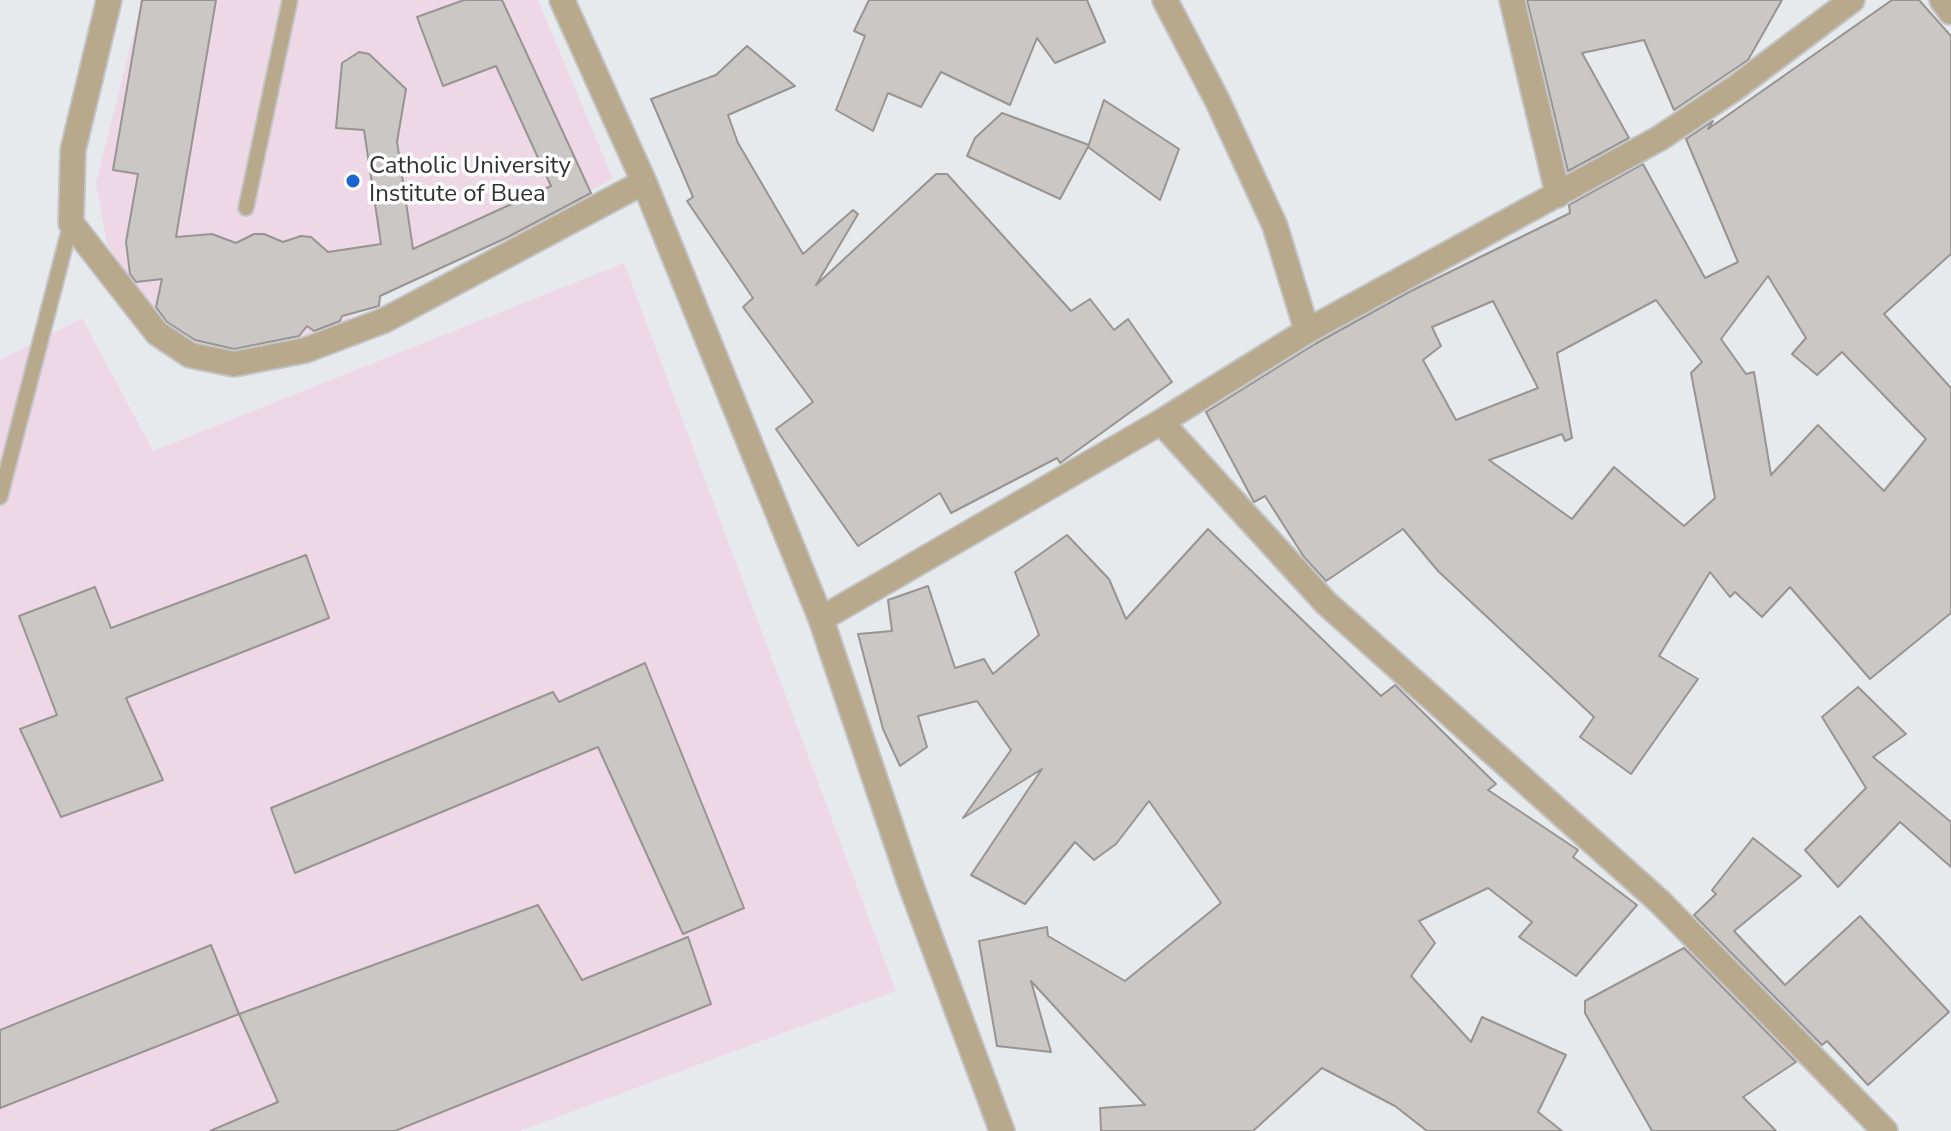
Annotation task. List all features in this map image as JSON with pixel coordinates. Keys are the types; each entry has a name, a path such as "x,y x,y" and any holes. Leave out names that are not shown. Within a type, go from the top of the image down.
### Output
{"street":[{"path":"109,0 73,150 71,223 157,333 190,355 234,364 306,350 385,320 644,182"},
{"path":"562,0 644,182 821,619 910,883 1002,1131"},
{"path":"1165,0 1218,102 1275,226 1307,331"},
{"path":"1512,0 1558,195"},
{"path":"821,619 1161,422 1307,331 1660,138 1722,97 1852,0"},
{"path":"1942,0 1951,12"},
{"path":"1161,422 1326,603 1660,902 1885,1131"}],"lane":[{"path":"246,208 290,0"},
{"path":"0,497 71,223"}],"shaded area":[{"name":"Catholic University Institute of Buea","path":"142,0 538,0 613,179 389,292 322,336 221,358 205,334 167,335 107,244 96,183"},
{"path":"624,263 896,991 520,1131 0,1131 0,360 82,318 153,451"}],"building":[{"path":"142,0 216,0 176,237 212,234 236,243 254,234 264,234 283,242 301,236 311,237 328,252 381,244 364,130 336,128 342,63 359,52 369,54 406,89 397,142 413,249 551,186 496,66 443,86 417,17 464,0 502,0 591,193 506,238 380,296 379,306 342,316 340,321 314,331 307,326 299,336 234,349 195,340 167,322 156,307 162,279 136,282 130,274 126,242 138,174 113,170"},
{"path":"869,0 1087,0 1105,42 1055,63 1037,38 1010,105 941,72 921,107 888,93 873,131 836,110 865,36 854,31"},
{"path":"1527,0 1782,0 1748,60 1674,110 1644,40 1582,53 1629,138 1568,171"},
{"path":"1892,0 1919,0 1951,36 1951,254 1884,314 1951,388 1951,613 1870,679 1790,587 1762,617 1735,592 1730,597 1710,572 1659,656 1698,679 1631,774 1580,737 1594,717 1438,571 1403,529 1326,581 1304,557 1265,496 1254,502 1206,412 1315,344 1409,292 1570,213 1569,205 1643,164 1705,278 1738,262 1686,139 1713,121 1708,129","holes":["1768,276 1806,338 1792,354 1817,375 1842,352 1926,439 1884,491 1818,425 1771,475 1754,372 1746,374 1721,339","1656,300 1702,362 1691,373 1715,498 1684,526 1614,467 1572,519 1489,460 1562,434 1565,441 1572,438 1557,353","1493,301 1538,388 1456,420 1423,360 1441,346 1432,327"]},
{"path":"747,46 795,86 728,115 738,143 803,254 853,210 858,214 816,285 936,174 947,174 1071,311 1090,299 1114,330 1128,319 1172,382 1060,463 1057,458 951,513 940,493 858,546 776,429 813,402 743,307 753,298 687,201 693,197 651,99 716,75"},
{"path":"1104,100 1179,149 1160,200 1088,147"},
{"path":"1002,113 1089,145 1060,199 967,156 975,138"},
{"path":"1208,529 1381,696 1395,685 1496,784 1488,790 1578,850 1573,857 1637,905 1576,976 1519,937 1532,922 1488,888 1419,921 1435,943 1411,976 1471,1042 1482,1017 1566,1055 1538,1112 1562,1131 1427,1131 1395,1106 1322,1068 1253,1131 1101,1131 1100,1108 1145,1105 1031,981 1051,1052 997,1046 979,941 1047,927 1048,936 1125,981 1221,903 1149,801 1116,844 1094,860 1075,842 1025,904 971,875 1042,769 963,818 1011,750 977,701 918,716 927,747 900,766 883,729 858,634 892,631 888,600 928,586 955,668 984,659 993,674 1039,635 1015,572 1067,535 1109,579 1126,619"},
{"path":"306,555 329,618 126,698 163,780 61,817 20,729 57,715 19,616 95,587 111,628"},
{"path":"645,663 744,908 683,934 598,747 295,873 271,808 553,692 559,702"},
{"path":"1858,687 1906,734 1873,757 1951,822 1951,867 1900,822 1838,887 1805,850 1866,788 1822,717"},
{"path":"1753,838 1801,876 1734,931 1785,985 1860,916 1949,1012 1868,1085 1827,1041 1822,1045 1694,915 1716,894 1712,890"},
{"path":"538,905 582,980 688,937 711,1004 395,1131 210,1131 278,1102 239,1014"},
{"path":"211,945 239,1014 0,1108 0,1030"},
{"path":"1684,948 1796,1062 1743,1097 1776,1131 1652,1131 1585,1013 1585,1001"}],"place":[{"name":"Catholic University Institute of Buea","path":"353,181"}]}
